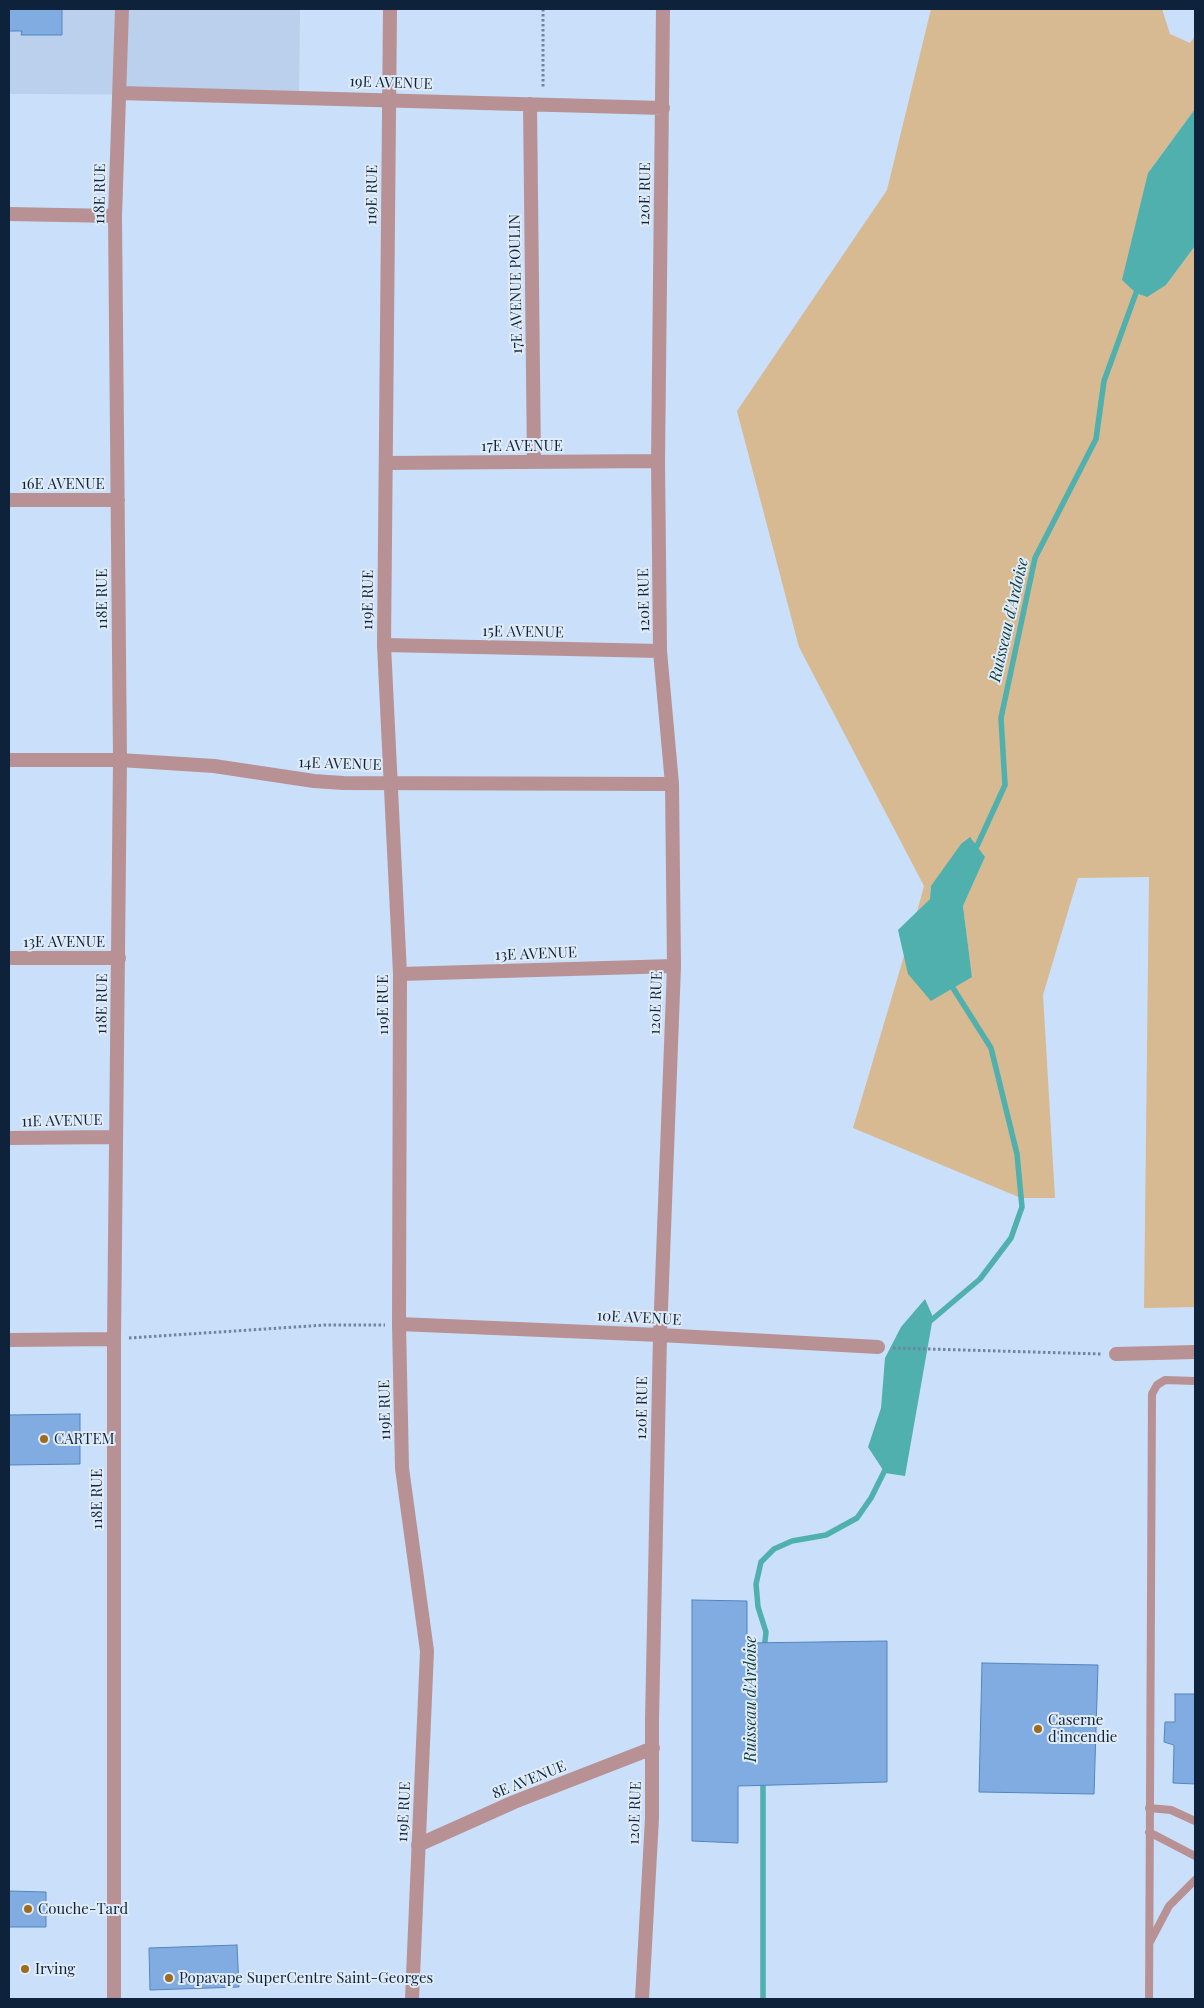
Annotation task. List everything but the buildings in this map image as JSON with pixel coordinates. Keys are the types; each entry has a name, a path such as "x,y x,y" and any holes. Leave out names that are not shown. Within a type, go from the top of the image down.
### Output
{"street":[{"name":"118E RUE","path":"114,1999 114,1339 120,760 115,216 122,9"},
{"name":"119E RUE","path":"390,9 384,646 400,974 399,1324 402,1468 427,1652 412,1999"},
{"name":"120E RUE","path":"642,1999 652,1818 660,1335 674,966 672,784 660,651 658,461 664,9"},
{"name":"19E AVENUE","path":"119,93 663,108"},
{"name":"17E AVENUE POULIN","path":"534,462 537,104"},
{"path":"9,214 115,216"},
{"name":"17E AVENUE","path":"386,463 658,461"},
{"name":"16E AVENUE","path":"9,500 118,500"},
{"name":"15E AVENUE","path":"384,646 660,651"},
{"name":"14E AVENUE","path":"9,760 120,760 214,766 314,781 672,784"},
{"name":"13E AVENUE","path":"9,958 119,958"},
{"name":"13E AVENUE","path":"400,974 674,966"},
{"name":"11E AVENUE","path":"9,1138 116,1137"},
{"name":"10E AVENUE","path":"399,1324 660,1335 878,1347"},
{"path":"9,1340 114,1339"},
{"path":"1116,1354 1195,1352"},
{"name":"8E AVENUE","path":"418,1845 514,1802 653,1748"}],"lane":[{"path":"1149,1999 1152,1394 1157,1385 1165,1380 1195,1381"},
{"path":"1149,1808 1171,1810 1195,1821"},
{"path":"1149,1832 1195,1856"},
{"path":"1149,1945 1169,1906 1195,1880"}],"path":[{"path":"537,104 543,9"},
{"path":"114,1339 325,1325 399,1324"},
{"path":"878,1347 938,1351 1116,1354"}],"shaded area":[{"path":"9,9 300,9 299,95 9,94"},
{"path":"931,9 1162,9 1170,34 1190,43 1195,36 1195,109 1148,173 1166,285 1195,246 1195,1307 1144,1308 1149,877 1078,878 1043,995 1055,1198 1021,1198 853,1128 904,956 972,977 963,906 985,857 931,886 930,899 917,912 924,886 799,647 737,411 887,190"},
{"path":"1195,109 1195,246 1166,285 1147,297 1136,293 1122,280 1148,173"},
{"path":"970,837 985,857 963,906 972,977 931,1001 908,974 898,930 930,899 931,886 961,844"},
{"path":"925,1299 933,1317 905,1476 885,1473 868,1447 881,1408 885,1358 901,1327"}],"waterway":[{"name":"Ruisseau d'Ardoise","path":"977,846 1005,785 1001,718 1035,558 1096,439 1104,381 1136,293"},
{"path":"928,1323 980,1279 1011,1238 1022,1207 1017,1154 991,1048 953,988"},
{"name":"Ruisseau d'Ardoise","path":"764,1650 766,1632 758,1607 756,1584 761,1562 774,1549 792,1541 826,1535 857,1518 871,1498 887,1466"},
{"name":"Ruisseau d'Ardoise","path":"763,1779 763,1999"}],"place":[{"name":"CARTEM","path":"44,1439"},
{"name":"Caserne d'incendie","path":"1038,1729"},
{"name":"Couche-Tard","path":"28,1909"},
{"name":"Irving","path":"25,1969"},
{"name":"Popavape SuperCentre Saint-Georges","path":"169,1978"}]}
